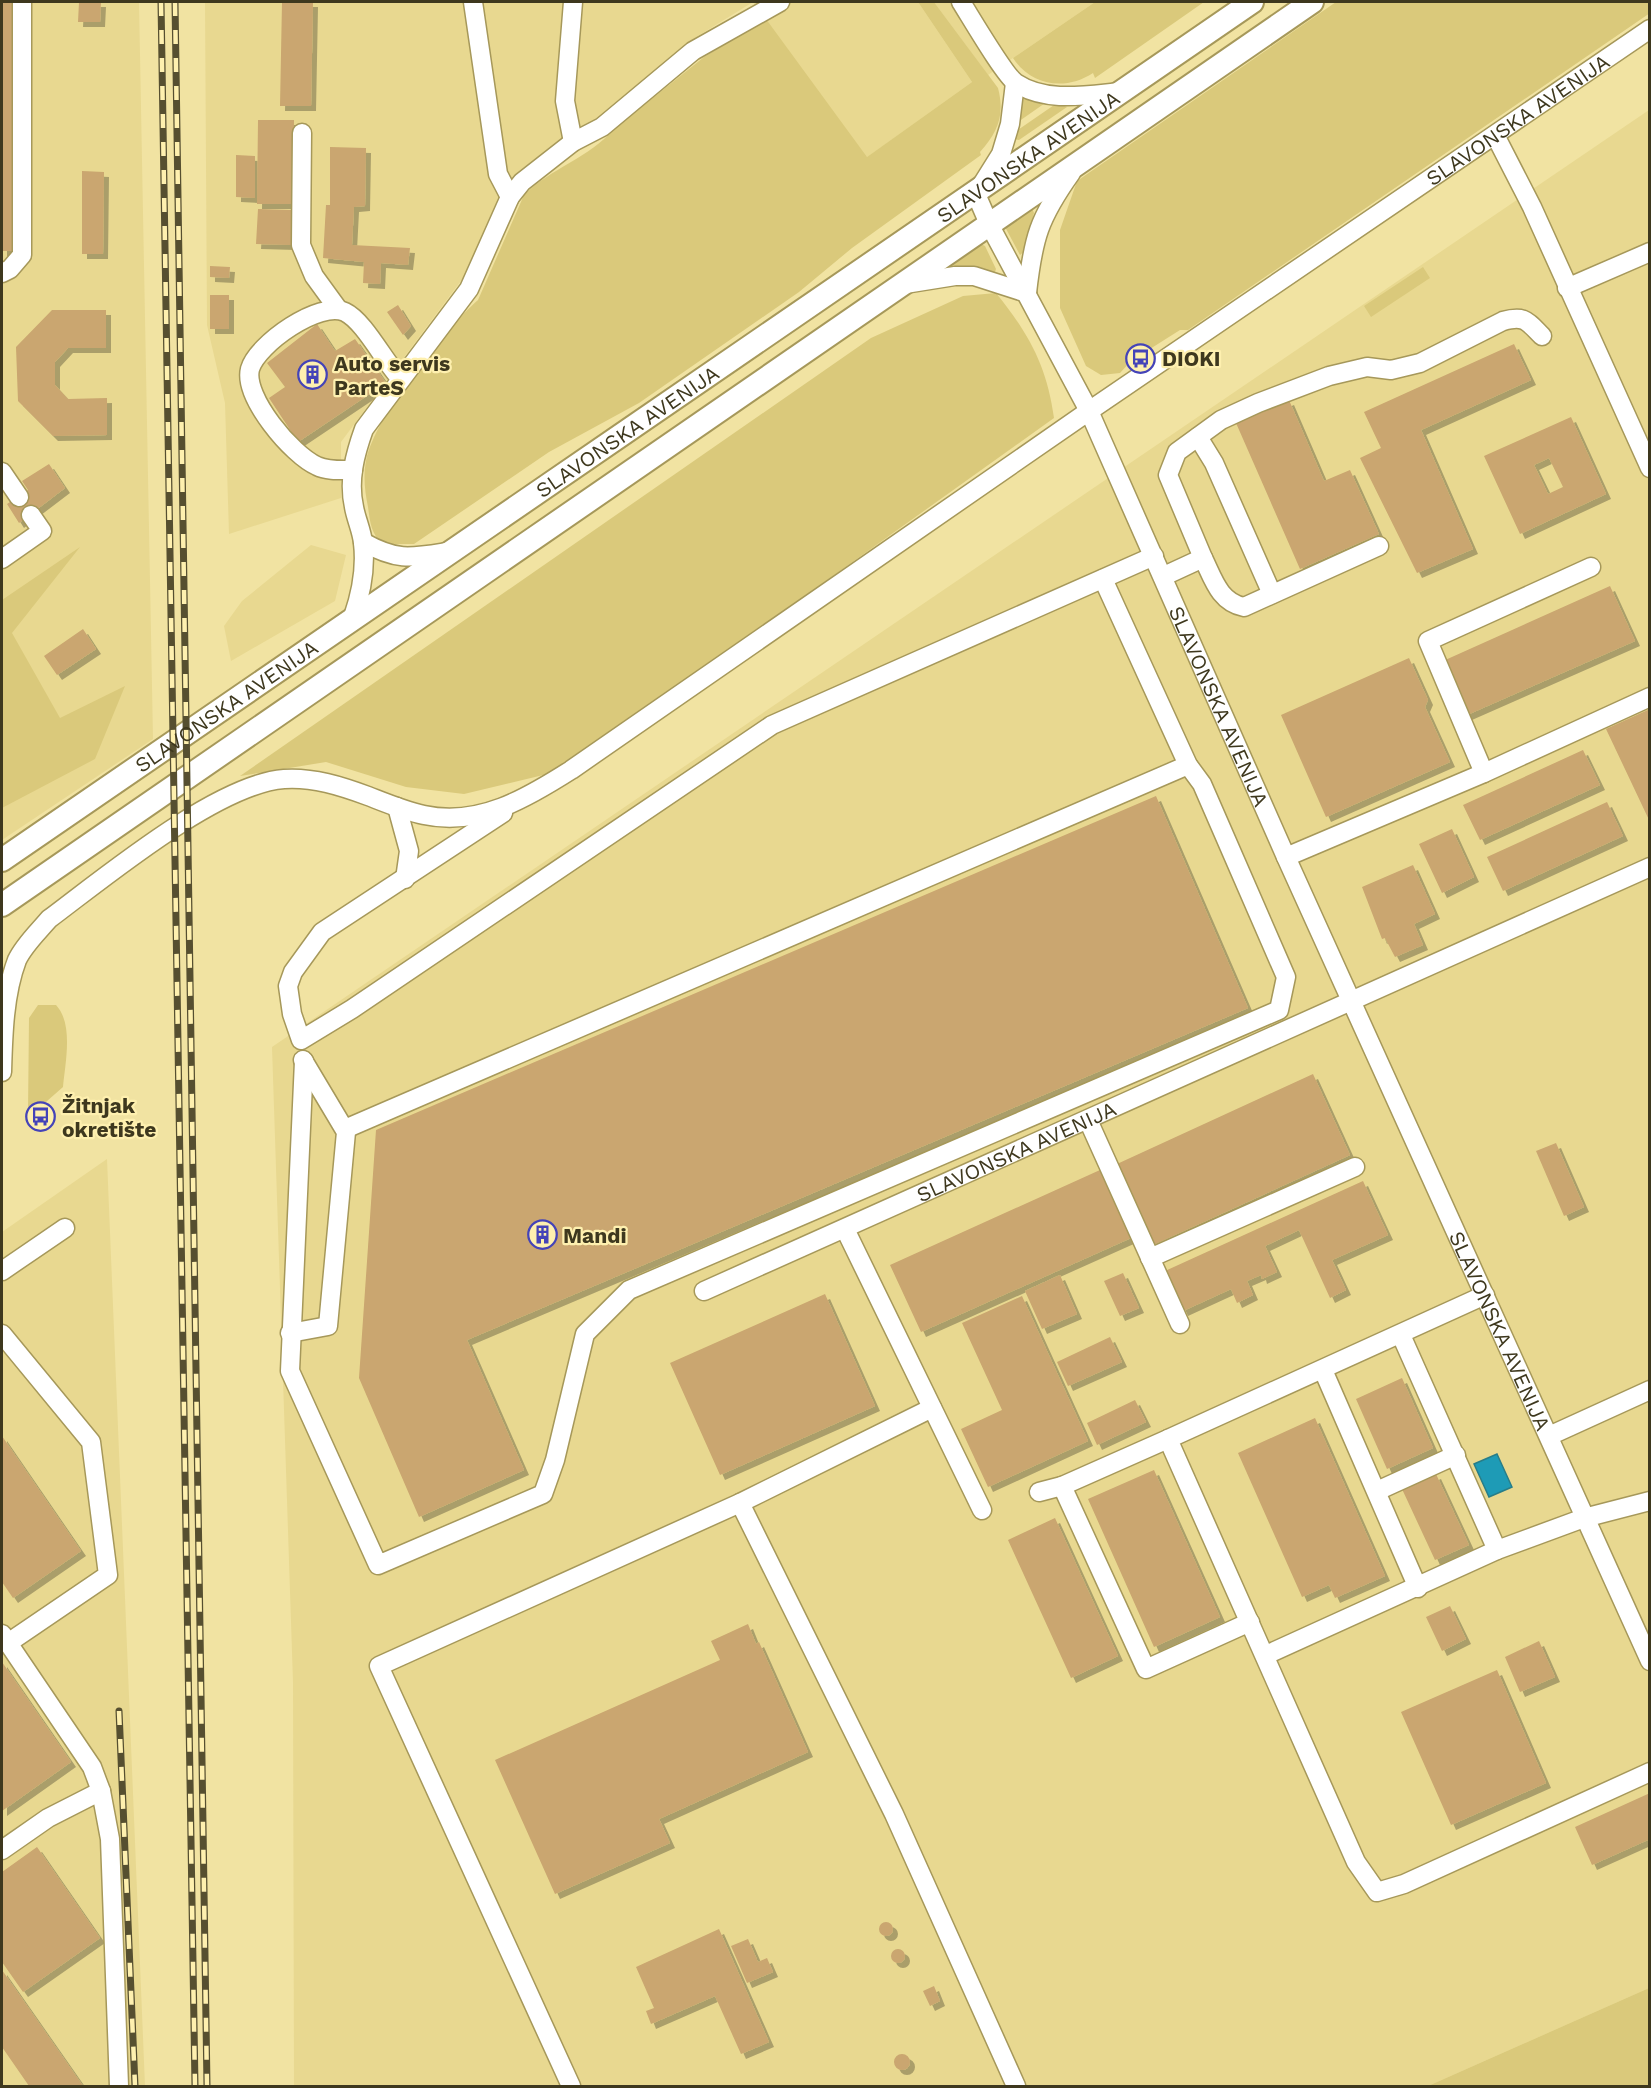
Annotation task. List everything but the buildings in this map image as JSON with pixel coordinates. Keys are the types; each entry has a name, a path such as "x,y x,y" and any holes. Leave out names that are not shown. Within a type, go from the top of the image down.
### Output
{"main road":[{"name":"SLAVONSKA AVENIJA","path":"2,860 448,552 976,194 1252,2"},
{"name":"SLAVONSKA AVENIJA","path":"2,905 1312,2"}],"street":[{"path":"2,273 10,269 22,255 22,2"},
{"path":"473,2 498,174 503,188 510,196"},
{"path":"573,2 565,101 573,142"},
{"path":"353,618 364,572 363,542 353,506 353,470 364,429 469,289 510,196 522,182 573,142 602,127 693,51 780,2"},
{"path":"961,2 1014,83 1047,95 1063,97 1121,92"},
{"name":"SLAVONSKA AVENIJA","path":"2,1072 10,991 9,963 49,919 149,846 230,795 282,779 311,779 425,816 459,817 485,814 516,804 571,770 1089,411 1650,29"},
{"path":"989,224 976,194 1001,154 1010,124 1014,83"},
{"path":"302,133 301,245 314,276 338,309 355,320 400,378"},
{"path":"1495,135 1532,207 1650,468"},
{"name":"SLAVONSKA AVENIJA","path":"1027,293 1031,255 1041,220 1076,165"},
{"name":"SLAVONSKA AVENIJA","path":"989,224 1089,411 1164,576 1286,857 1650,1661"},
{"path":"1567,288 1650,252"},
{"name":"SLAVONSKA AVENIJA","path":"905,284 955,276 974,276 1027,293"},
{"path":"338,309 325,310 301,320 261,350 250,369 250,388 285,442 303,459 318,467 353,470"},
{"path":"1379,546 1244,607 1233,605 1222,596 1203,558 1168,475 1177,452 1231,416 1319,380 1366,367 1391,370 1420,363 1503,321 1522,318 1542,336"},
{"path":"1198,437 1214,463 1272,594"},
{"path":"2,472 19,497"},
{"path":"2,559 42,531 31,515"},
{"path":"363,542 387,555 409,559 448,552"},
{"path":"301,1040 352,1009 772,725 1154,556"},
{"path":"1164,576 1203,558"},
{"path":"1484,773 1428,641 1592,567"},
{"path":"516,804 322,932 293,972 288,986 292,1014 301,1040 304,1061 290,1371 378,1565 543,1494 555,1460 585,1334 629,1290 1279,1010 1286,977 1202,784 1188,765 1103,579"},
{"path":"1286,857 1484,773 1650,697"},
{"path":"345,1129 1188,765"},
{"path":"397,807 409,851 405,879"},
{"name":"SLAVONSKA AVENIJA","path":"704,1291 1650,867"},
{"path":"290,1333 328,1326 345,1129 304,1061"},
{"path":"1088,1120 1180,1324"},
{"path":"1150,1258 1355,1167"},
{"path":"2,1271 65,1228"},
{"path":"844,1229 982,1510"},
{"path":"1039,1492 1062,1486 1168,1439 1401,1335 1485,1294"},
{"path":"2,1334 91,1442 108,1575 5,1639 92,1767 101,1791 110,1839 119,2086"},
{"path":"1401,1335 1497,1550"},
{"path":"1323,1370 1418,1588"},
{"path":"1549,1436 1650,1390"},
{"path":"571,2086 379,1666 740,1503 932,1408"},
{"path":"1168,1439 1266,1655 1356,1863 1377,1892 1404,1884 1650,1773"},
{"path":"1377,1491 1456,1455"},
{"path":"1062,1486 1146,1669 1250,1622"},
{"path":"1266,1655 1418,1588 1497,1550 1584,1518 1650,1501"},
{"path":"740,1503 894,1814 1016,2086"},
{"path":"2,1850 48,1818 101,1791"}],"shaded area":[{"path":"2,2 139,2 153,739 2,840"},
{"path":"205,2 753,2 693,39 607,112 520,170 512,179 469,270 341,442 341,498 229,534 225,403 207,325"},
{"path":"753,2 918,2 972,82 866,158"},
{"path":"918,2 934,2 998,88 1001,107 998,123 980,152 981,155 852,248 799,292 639,403 549,452 414,544 382,544 375,536 369,518 365,490 365,467 372,442 382,421 412,375 447,332 478,300 524,195 546,177 593,148 704,57 766,19 867,157 972,82"},
{"path":"934,2 1095,2 988,75"},
{"path":"1095,2 1204,2 1095,78 1093,73 1072,82 1050,83 1029,75 1013,58"},
{"path":"1336,2 1649,2 1650,13 1188,330 1180,330 1131,361 1120,373 1101,375 1086,366 1060,308 1060,230 1077,181"},
{"path":"1026,96 1048,101 1018,122 1022,99"},
{"path":"1057,103 1067,107 1019,140 1014,139 1015,132"},
{"path":"1649,110 1649,1988 1428,2086 294,2086 293,1682 272,1047"},
{"path":"1032,208 1034,213 1025,251 1020,255 1004,225"},
{"path":"979,243 985,246 996,269 995,272 952,268 950,265"},
{"path":"1423,267 1430,278 1371,317 1364,306"},
{"path":"996,293 1035,351 1047,382 1054,418 560,771 464,794 406,787 326,762 240,776 871,338 963,296"},
{"path":"311,545 346,555 335,601 231,661 224,626 242,601"},
{"path":"80,547 12,633 60,718 125,686 95,759 2,808 2,600"},
{"path":"38,1005 56,1005 62,1013 67,1044 63,1087 30,1116 28,1112 29,1018"},
{"path":"107,1159 145,2086 2,2086 2,1232"},
{"path":"1649,1988 1649,2086 1428,2086"}],"water":[{"path":"1497,1454 1512,1487 1489,1497 1474,1464"}],"railway":[{"path":"161,2 195,2086"},
{"path":"175,2 207,2086"},
{"path":"119,1711 135,2086"}],"place":[{"name":"DIOKI","path":"1141,358"},
{"name":"Auto servis ParteS","path":"313,375"},
{"name":"Žitnjak okretište","path":"41,1117"},
{"name":"Mandi","path":"542,1235"}]}
